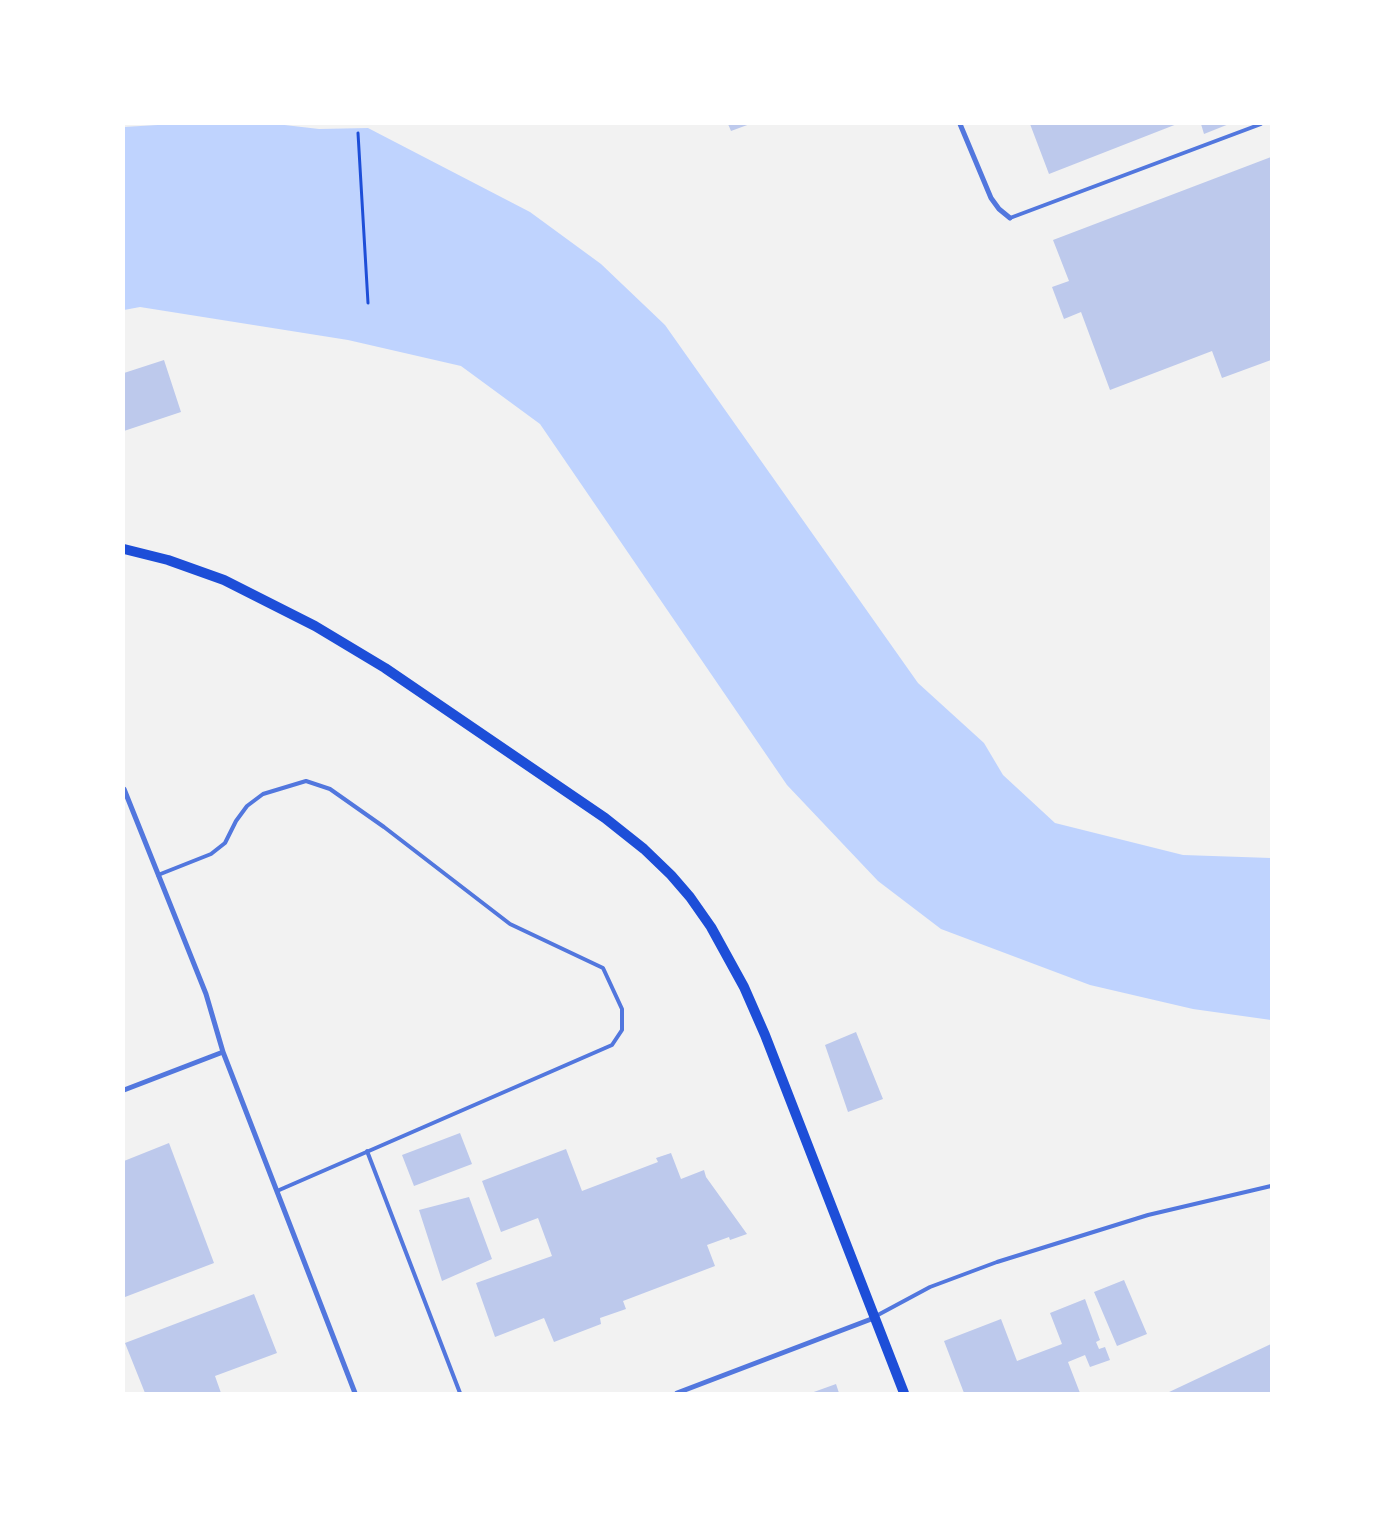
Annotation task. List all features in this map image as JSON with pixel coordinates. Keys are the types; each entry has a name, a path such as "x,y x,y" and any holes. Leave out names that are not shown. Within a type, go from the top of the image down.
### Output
{"main road":[{"path":"124,550 168,560 224,580 315,626 385,668 605,818 644,849 690,897 711,927 744,987 765,1035 904,1393"}],"street":[{"path":"960,124 991,198 999,209 1010,218"},
{"path":"124,789 206,994 223,1052 355,1393"},
{"path":"124,1090 223,1052"},
{"path":"677,1393 874,1318"}],"lane":[{"path":"1010,218 1261,124"},
{"path":"158,875 211,854 225,843 236,821 247,806 264,794 306,781 330,789 384,827 510,924 603,968 622,1009 622,1030 612,1045 277,1191"},
{"path":"367,1151 460,1393"},
{"path":"874,1318 930,1287 997,1262 1148,1214 1271,1186"}],"path":[{"path":"358,133 368,303"}],"water":[{"path":"174,124 276,124 319,129 368,128 530,212 601,264 665,325 918,683 984,743 1003,775 1055,823 1183,855 1271,858 1271,1020 1193,1009 1090,985 941,929 878,881 787,785 540,424 461,366 348,340 140,307 124,310 124,127"}],"building":[{"path":"728,124 750,124 731,131"},
{"path":"1030,124 1177,124 1049,174"},
{"path":"1201,124 1229,124 1204,134"},
{"path":"1271,157 1271,360 1222,378 1212,351 1110,390 1081,312 1064,319 1052,287 1069,281 1053,240"},
{"path":"164,360 181,412 124,431 124,373"},
{"path":"856,1032 883,1099 848,1112 825,1045"},
{"path":"460,1133 472,1164 414,1186 402,1155"},
{"path":"169,1143 214,1263 125,1297 124,1161"},
{"path":"566,1149 582,1191 658,1162 656,1158 671,1153 681,1179 704,1170 706,1177 747,1234 730,1240 729,1237 707,1245 715,1266 623,1301 626,1309 600,1318 601,1324 554,1342 544,1318 495,1337 476,1283 552,1256 538,1218 501,1232 482,1181"},
{"path":"469,1197 492,1259 442,1281 419,1210"},
{"path":"1124,1280 1147,1334 1117,1346 1094,1292"},
{"path":"254,1294 277,1353 215,1376 221,1393 145,1393 125,1343"},
{"path":"1085,1299 1100,1340 1096,1342 1099,1349 1105,1347 1110,1360 1090,1367 1085,1355 1068,1362 1080,1393 964,1393 944,1341 1001,1319 1017,1361 1062,1344 1050,1313"},
{"path":"1271,1344 1271,1393 1167,1393"},
{"path":"836,1384 839,1393 811,1393"}]}
